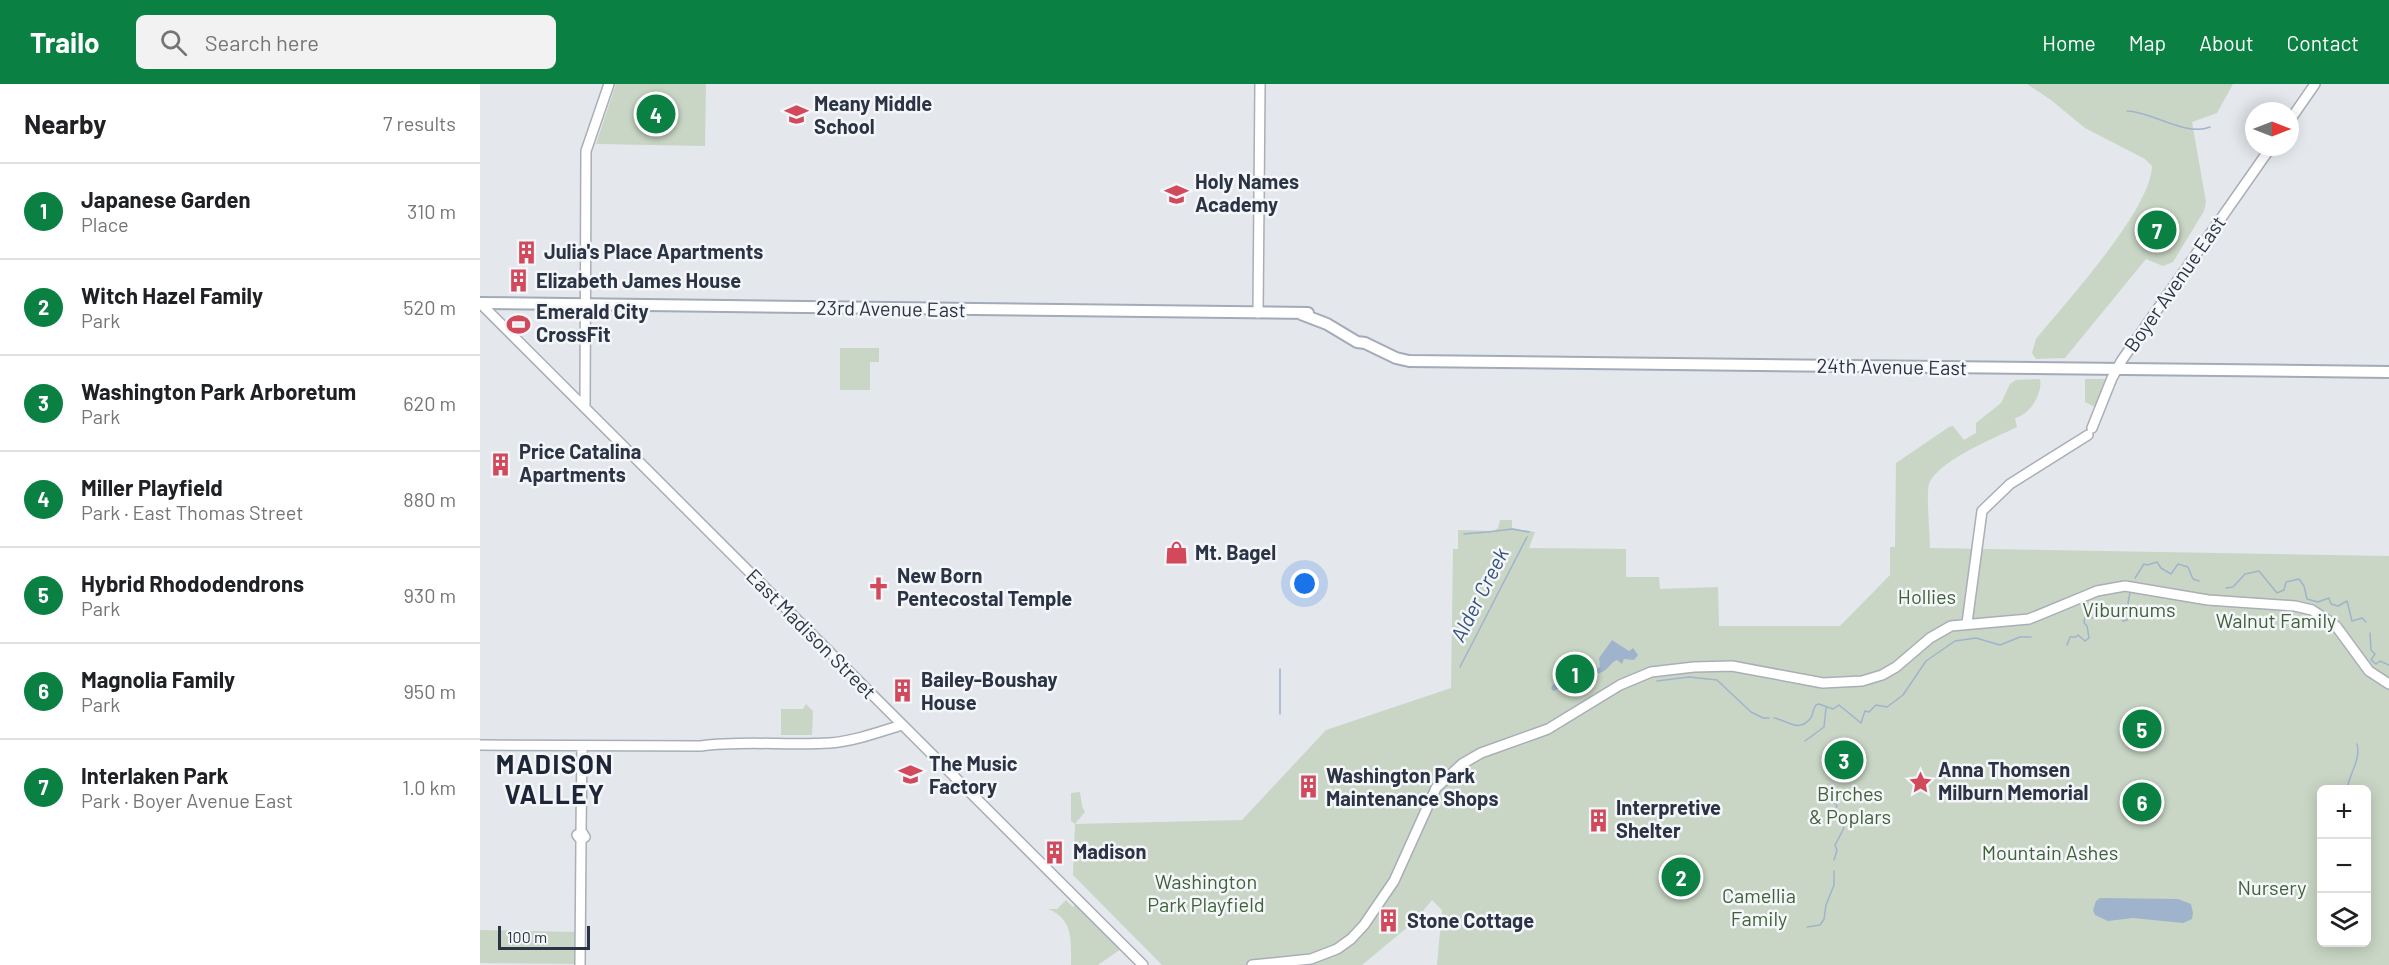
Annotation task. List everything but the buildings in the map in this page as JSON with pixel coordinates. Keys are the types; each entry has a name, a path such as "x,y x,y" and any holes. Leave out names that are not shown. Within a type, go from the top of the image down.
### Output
{"main road":[{"path":"585,408 585,151 609,84"},
{"path":"1257,313 1260,84"},
{"path":"2299,107 2315,84"},
{"name":"Boyer Avenue East","path":"1967,623 1982,511 2010,484 2090,431 2116,370 2265,156"},
{"name":"23rd Avenue East","path":"480,303 1301,314 1322,319 1357,342 1365,343"},
{"name":"East Madison Street","path":"480,303 1143,965"},
{"name":"24th Avenue East","path":"1365,343 1396,358 1420,361 2389,372"},
{"path":"1252,965 1311,959 1342,946 1364,925 1390,887 1432,795 1450,773 1472,757 1560,723 1620,685 1652,672 1711,666 1748,669 1823,683 1862,681 1882,675 1896,667 1942,629 1967,623 2029,619 2088,594 2125,586 2224,602 2295,606 2312,610 2330,621 2369,671 2389,684"},
{"path":"480,745 582,747 701,746 727,742 831,743 851,740 902,725"},
{"path":"580,965 582,747"}],"green space":[{"path":"616,84 706,84 705,146 596,144"},
{"path":"2027,84 2233,84 2217,113 2192,122 2206,202 2204,211 2173,262 2163,266 2146,259 2065,358 2036,359 2032,353 2036,339 2123,231 2148,185 2152,166 2145,159 2085,128"},
{"path":"840,348 879,348 879,362 870,362 870,390 840,390"},
{"path":"2040,379 2039,391 2034,403 2026,413 2015,418 2017,427 1955,459 1934,475 1928,489 1930,548 2389,556 2389,965 1437,965 1442,910 1432,900 1415,921 1362,965 1162,965 1073,875 1075,824 1242,820 1326,730 1451,688 1453,549 1458,549 1458,530 1494,531 1498,528 1500,520 1512,520 1512,528 1535,532 1529,548 1626,549 1626,577 1659,577 1660,589 1718,587 1719,626 1840,626 1890,575 1890,547 1895,547 1896,463 1949,427 1953,426 1964,440 1976,433 1976,423 2001,403 2010,384 2016,380"},
{"path":"2085,379 2105,379 2095,407 2085,402"},
{"path":"806,704 813,711 812,735 781,735 781,709 803,709"},
{"path":"1080,792 1085,812 1075,824 1071,821 1071,793"},
{"path":"1066,900 1073,907 1076,904 1121,949 1098,965 1071,965 1071,940 1067,925 1056,913 1048,909 1057,909"},
{"path":"480,930 577,932 576,964 480,963"}],"water":[{"path":"1612,640 1629,651 1633,648 1638,655 1634,660 1624,659 1622,664 1617,660 1604,671 1574,686 1573,683 1579,676 1574,676 1566,686 1553,691 1551,688 1569,665 1588,659 1595,670 1600,667 1599,658"},
{"path":"2100,898 2178,899 2191,904 2192,919 2183,923 2133,918 2108,921 2095,915 2093,910 2096,901"}],"waterway":[{"path":"2127,111 2190,129 2210,127"},
{"name":"Alder Creek","path":"1488,532 1512,529 1529,532"},
{"name":"Alder Creek","path":"1475,533 1487,532"},
{"name":"Alder Creek","path":"1464,534 1474,533"},
{"name":"Alder Creek","path":"1460,667 1527,537"},
{"path":"2135,578 2144,564 2157,562 2161,568 2171,574 2178,564 2188,567 2193,579 2199,581"},
{"path":"2226,588 2233,587 2245,574 2259,571 2277,593 2284,590 2286,582 2299,579 2304,586 2307,599 2318,602 2329,598 2331,604 2338,606 2347,601 2352,621 2362,618 2366,622"},
{"path":"2067,645 2070,637 2078,635 2085,641 2089,638 2087,626 2084,623 2085,617 2094,618 2096,609 2104,611 2107,608 2115,615 2120,614 2123,621 2127,620 2131,615 2128,603 2130,593"},
{"path":"2370,633 2371,650 2375,654 2371,660 2376,664 2380,661 2389,665"},
{"path":"1774,718 1792,725 1801,725 1810,719 1816,705 1833,709 1839,705 1861,723 1865,711 1869,712 1876,705 1887,707 1903,695 1926,661 1955,641 1976,638 2000,645 2020,637 2031,637"},
{"path":"1280,669 1280,714"},
{"path":"1657,681 1689,677 1717,680 1751,712 1763,718 1769,718"},
{"path":"1805,741 1824,727 1826,708"},
{"path":"2348,785 2356,762 2357,744"},
{"path":"1817,786 1825,791 1828,799 1837,805 1835,811 1838,816"},
{"path":"1834,860 1837,850 1835,845 1844,828 1840,820"},
{"path":"1807,927 1820,925 1824,919 1826,905 1834,885 1834,871"}],"place":[{"name":"Miller Playfield","path":"656,114"},
{"name":"Meany Middle School","path":"796,115"},
{"name":"Holy Names Academy","path":"1177,194"},
{"name":"Interlaken Park","path":"2157,230"},
{"name":"Julia's Place Apartments","path":"526,252"},
{"name":"Elizabeth James House","path":"518,281"},
{"name":"Emerald City CrossFit","path":"518,324"},
{"name":"Price Catalina Apartments","path":"501,464"},
{"name":"Mt. Bagel","path":"1177,553"},
{"name":"New Born Pentecostal Temple","path":"879,588"},
{"name":"Japanese Garden","path":"1575,674"},
{"name":"Bailey-Boushay House","path":"903,691"},
{"name":"Hybrid Rhododendrons","path":"2142,729"},
{"name":"Washington Park Arboretum","path":"1844,760"},
{"name":"The Music Factory","path":"911,775"},
{"name":"Anna Thomsen Milburn Memorial","path":"1920,782"},
{"name":"Washington Park Maintenance Shops","path":"1308,787"},
{"name":"Magnolia Family","path":"2142,802"},
{"name":"Interpretive Shelter","path":"1598,820"},
{"name":"Madison","path":"1055,852"},
{"name":"Witch Hazel Family","path":"1681,877"},
{"name":"Stone Cottage","path":"1389,921"}],"district":[{"name":"MADISON VALLEY","path":"555,780"}],"park label":[{"name":"Hollies","path":"1927,597"},
{"name":"Viburnums","path":"2129,610"},
{"name":"Walnut Family","path":"2276,621"},
{"name":"Birches & Poplars","path":"1850,806"},
{"name":"Mountain Ashes","path":"2050,853"},
{"name":"Nursery","path":"2272,888"},
{"name":"Washington Park Playfield","path":"1206,894"},
{"name":"Camellia Family","path":"1759,908"}]}
